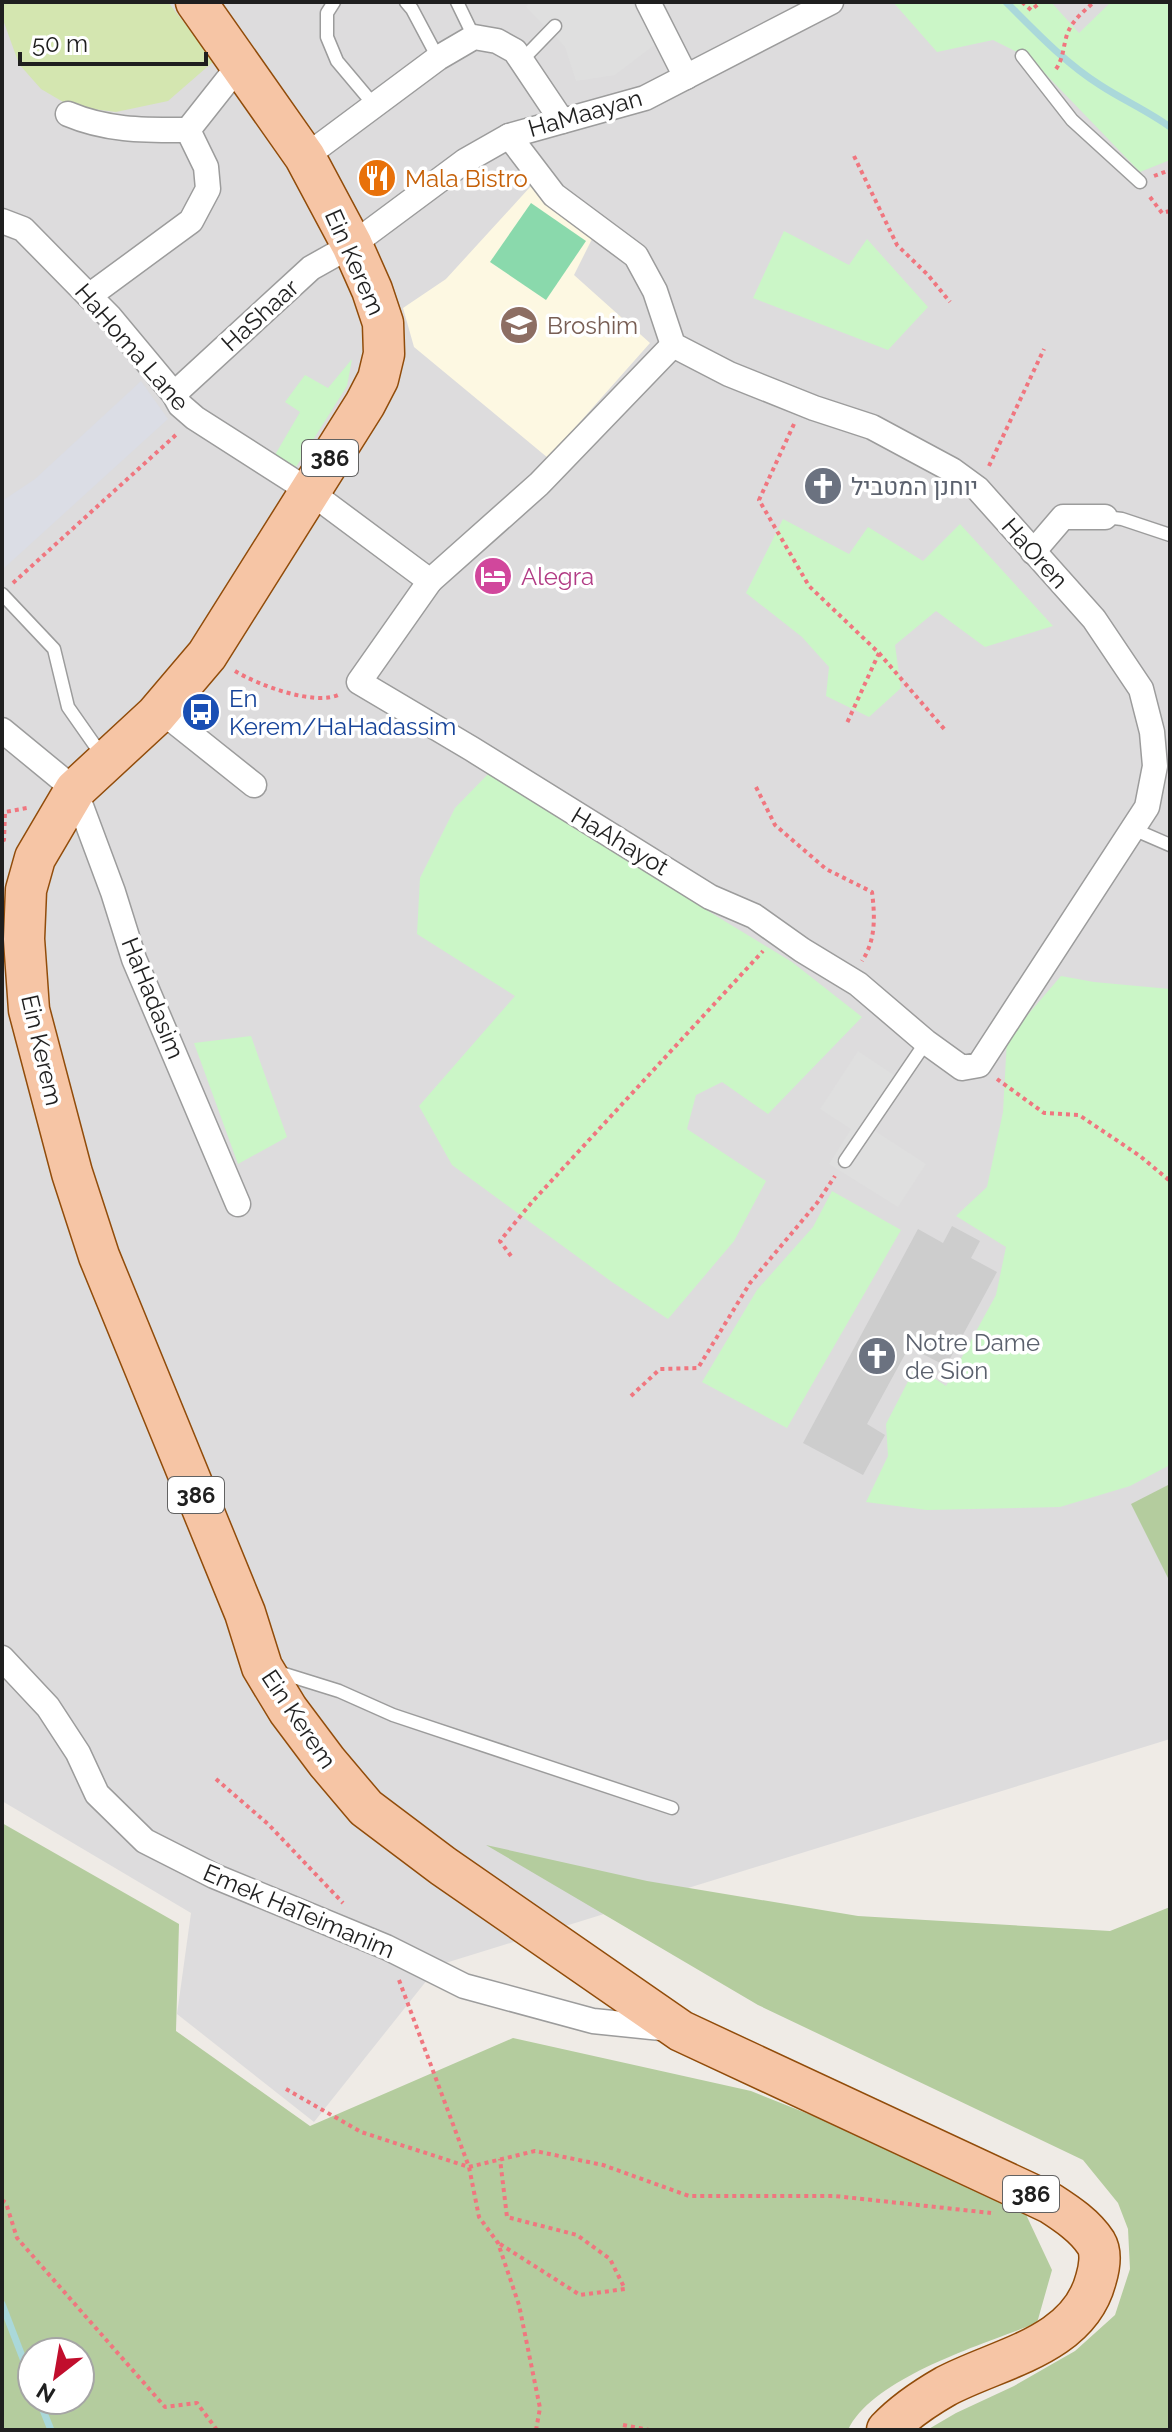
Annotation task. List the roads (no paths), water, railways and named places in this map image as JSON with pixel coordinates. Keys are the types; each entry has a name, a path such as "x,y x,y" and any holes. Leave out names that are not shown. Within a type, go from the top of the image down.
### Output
{"main road":[{"name":"Ein Kerem","path":"196,2 305,157 372,290 383,323 384,354 378,379 365,404 207,655 160,710 75,790 35,858 26,890 24,939 29,1010 72,1173 99,1256 245,1613 262,1667 288,1710 366,1808 443,1866 681,2031"},
{"name":"386","path":"681,2031 1050,2203 1079,2223 1099,2246 1099,2268 1093,2293 1064,2330 946,2386 887,2430"}],"street":[{"path":"648,2 686,77"},
{"name":"HaMaayan","path":"352,245 465,161 509,136 645,98 831,2"},
{"path":"305,157 438,58 474,37 497,41 515,51 562,121"},
{"path":"188,130 241,63"},
{"path":"68,114 108,127 188,130"},
{"path":"89,296 191,221 208,189 206,167 188,130"},
{"path":"309,491 430,581 539,484 673,345 655,291 636,256 554,195 509,136"},
{"name":"HaHoma Lane","path":"2,221 23,229 109,316 180,405 195,418 309,491"},
{"name":"HaShaar","path":"174,394 311,268 352,245"},
{"name":"HaOren","path":"673,345 729,374 803,404 872,427 952,470 978,489 1094,619 1141,689 1152,732 1155,766 1147,807 979,1065"},
{"path":"1033,552 1063,517 1105,517"},
{"name":"HaAhayot","path":"430,581 359,682 710,897 754,916 850,979 962,1068 979,1065"},
{"path":"160,710 254,785"},
{"path":"4,732 75,790"},
{"name":"HaHadasim","path":"75,790 134,959 238,1204"},
{"name":"Emek HaTeimanim","path":"2,1658 48,1707 78,1753 97,1794 145,1841 214,1876 386,1947 464,1986 593,2021 681,2031"}],"lane":[{"path":"334,2 327,13 327,37 337,61 374,105"},
{"path":"406,2 438,58"},
{"path":"457,2 474,37"},
{"path":"522,60 555,26"},
{"path":"1022,56 1072,120 1140,182"},
{"path":"1105,517 1122,519 1170,535"},
{"path":"2,593 54,649 68,707 106,761"},
{"path":"1133,829 1170,845"},
{"path":"845,1161 926,1042"},
{"path":"262,1667 339,1691 393,1715 672,1808"}],"waterway":[{"path":"1006,2 1075,67 1170,127"},
{"path":"2,2304 16,2340"},
{"path":"45,2416 51,2430"}],"place":[{"name":"Mala Bistro","path":"377,178"},
{"name":"Broshim","path":"519,325"},
{"name":"יוחנן המטביל","path":"823,486"},
{"name":"Alegra","path":"493,576"},
{"name":"En Kerem/HaHadassim","path":"201,712"},
{"name":"Notre Dame de Sion","path":"877,1356"}]}
